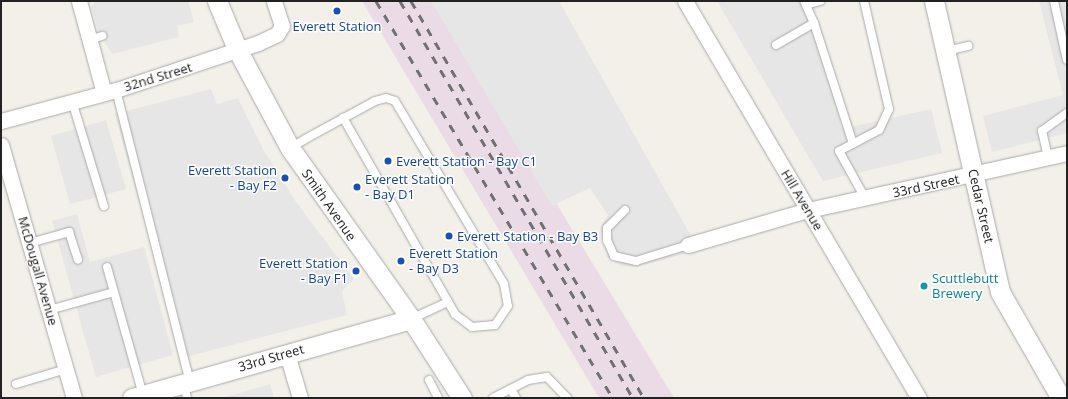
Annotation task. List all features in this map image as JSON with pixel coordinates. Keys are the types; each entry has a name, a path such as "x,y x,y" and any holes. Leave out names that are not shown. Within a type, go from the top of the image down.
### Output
{"street":[{"path":"79,1 88,40 110,91"},
{"name":"Smith Avenue","path":"217,1 238,51 290,148 411,319 462,398"},
{"name":"32nd Street","path":"1,121 110,91 238,51 277,34 282,20 274,1"},
{"name":"Hill Avenue","path":"685,1 919,398"},
{"name":"Cedar Street","path":"934,1 1000,292 1061,398"},
{"name":"McDougall Avenue","path":"1,144 74,398"},
{"name":"33rd Street","path":"688,245 808,210 974,175 1067,153"},
{"name":"33rd Street","path":"140,397 187,388 287,354 411,319"},
{"path":"287,354 300,398"}],"lane":[{"path":"820,1 805,3 814,22 853,144"},
{"path":"864,1 889,109 878,130 839,151 865,198"},
{"path":"1054,1 1067,60"},
{"path":"776,45 814,22"},
{"path":"88,40 102,36"},
{"path":"946,52 968,46"},
{"path":"110,91 187,388"},
{"path":"290,148 343,118 375,101 386,98 395,101 497,271 509,298 503,317 484,328 461,322 448,302 343,118"},
{"path":"72,101 104,206"},
{"path":"1048,157 1042,131 1067,113"},
{"path":"625,210 607,228 607,240 614,256 624,261 636,261 688,245"},
{"path":"30,243 70,232 78,260"},
{"path":"107,266 140,397"},
{"path":"49,310 114,292"},
{"path":"411,319 448,302"},
{"path":"16,384 66,369"},
{"path":"493,398 528,380 547,377 567,398"},
{"path":"430,380 438,398"},
{"path":"511,389 516,398"}],"shaded area":[{"path":"96,1 188,1 194,22 177,26 179,37 112,54 98,30 91,7"},
{"path":"362,1 434,1 674,398 599,398"},
{"path":"431,1 559,1 699,250 636,267 621,266 607,257 600,228 608,215 590,188 552,206"},
{"path":"717,1 812,1 842,129 931,109 942,153 823,181"},
{"path":"1039,1 1067,1 1067,133 992,152 983,116 1063,95"},
{"path":"211,89 217,104 238,98 263,149 296,202 354,279 342,291 347,315 182,358 115,114"},
{"path":"106,120 126,189 70,204 51,136"},
{"path":"77,214 90,262 144,247 173,355 96,377 52,221"},
{"path":"270,384 274,398 223,398"}],"railway":[{"path":"376,1 613,398"},
{"path":"400,1 633,398"},
{"path":"411,1 644,398"}],"place":[{"name":"Everett Station","path":"337,11"},
{"name":"Everett Station - Bay C1","path":"388,161"},
{"name":"Everett Station - Bay F2","path":"285,178"},
{"name":"Everett Station - Bay D1","path":"357,187"},
{"name":"Everett Station - Bay B3","path":"449,236"},
{"name":"Everett Station - Bay D3","path":"401,261"},
{"name":"Everett Station - Bay F1","path":"356,271"},
{"name":"Scuttlebutt Brewery","path":"924,286"}]}
